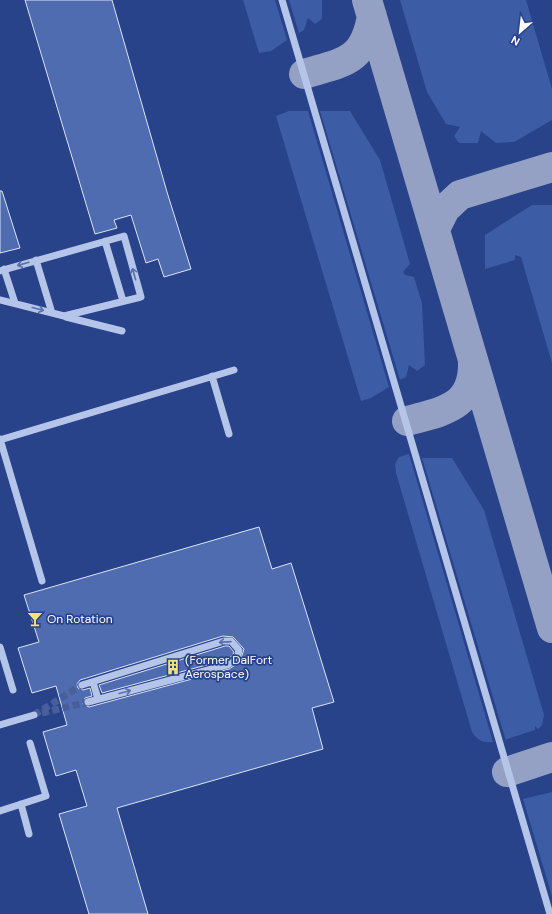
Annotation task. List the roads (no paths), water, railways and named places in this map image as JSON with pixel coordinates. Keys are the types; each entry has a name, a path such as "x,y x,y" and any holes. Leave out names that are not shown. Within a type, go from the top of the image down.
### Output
{"lane":[{"path":"282,0 550,914"},
{"path":"15,303 2,270 124,236 141,297 64,316"},
{"path":"105,241 123,301"},
{"path":"36,260 52,313"},
{"path":"0,300 122,331"},
{"path":"42,581 0,439 234,370"},
{"path":"212,376 229,434"},
{"path":"82,685 224,641 231,641 239,650 238,656 234,662 227,665 88,702"},
{"path":"0,647 13,690"},
{"path":"93,682 98,699"},
{"path":"0,725 34,715"},
{"path":"0,811 46,796 30,743"},
{"path":"21,804 29,834"}],"tunnel":[{"path":"34,715 82,685"},
{"path":"42,713 88,702"}],"place":[{"name":"On Rotation","path":"35,619"},
{"name":"(Former DalFort Aerospace)","path":"173,667"}]}
